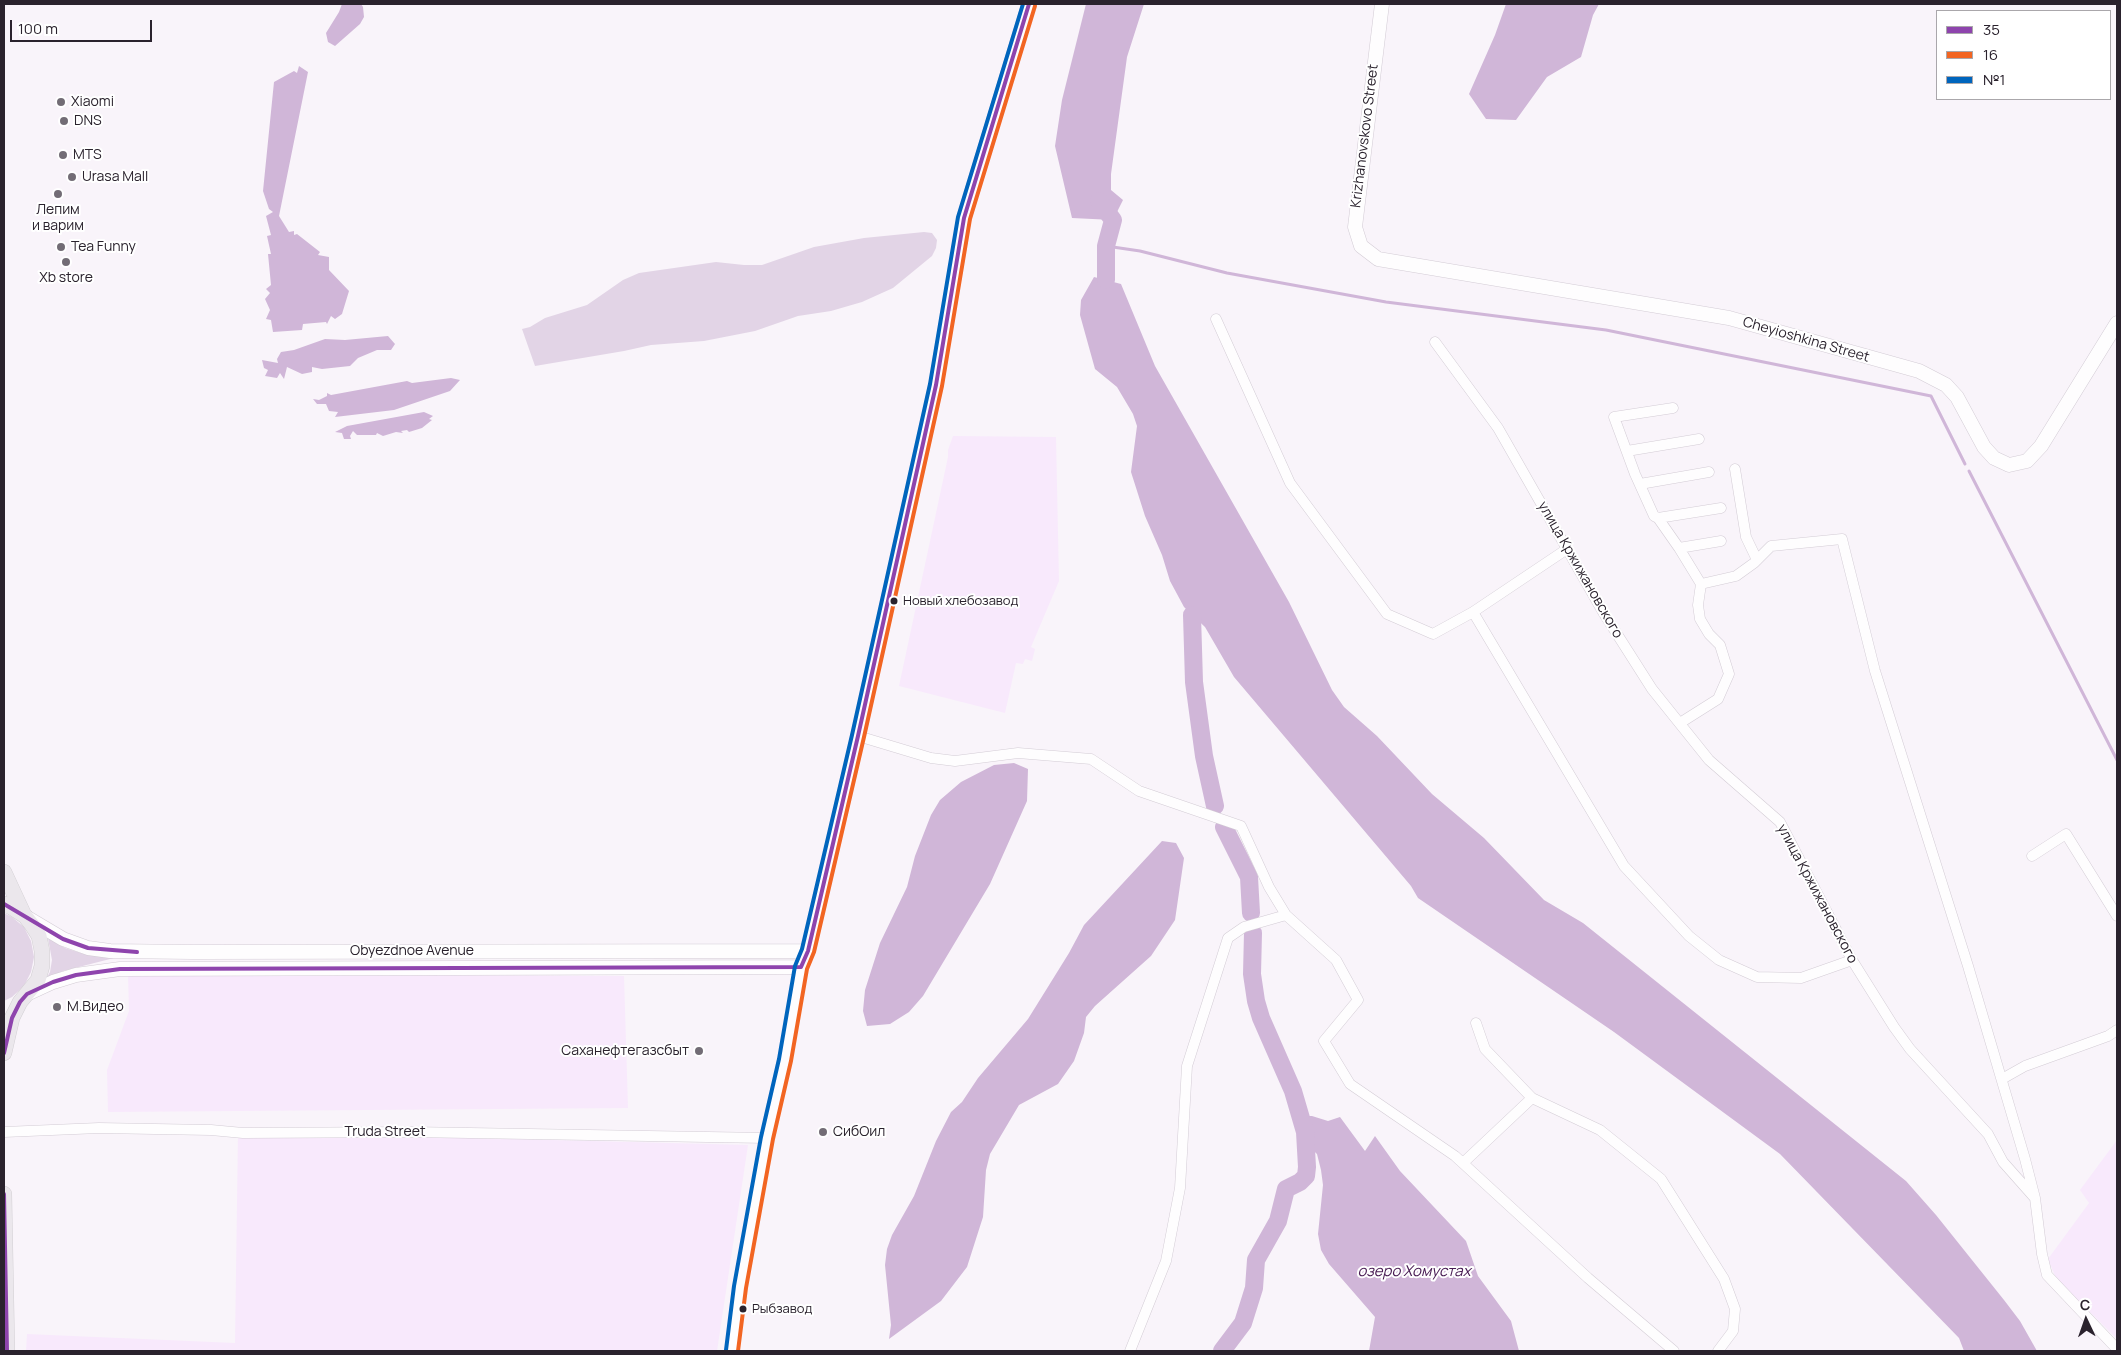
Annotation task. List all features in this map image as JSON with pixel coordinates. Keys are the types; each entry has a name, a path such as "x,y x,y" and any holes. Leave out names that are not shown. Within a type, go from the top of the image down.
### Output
{"main road":[{"path":"4,872 25,916 39,936 42,951 42,966 38,980 12,1018 4,1054"},
{"path":"4,904 25,916"},
{"path":"4,1010 24,998"},
{"path":"4,1194 7,1351"}],"street":[{"path":"732,1351 740,1287 767,1138 785,1060 801,967 808,950 858,736 936,385 964,218 1029,4"},
{"name":"Krizhanovskovo Street","path":"1378,259 1361,246 1354,227 1382,4"},
{"name":"Cheyioshkina Street","path":"1378,259 1728,318 1919,371 1946,385 1957,397 1984,447 1994,458 2009,465 2027,461 2040,446 2117,323"},
{"path":"1216,319 1290,483 1387,614 1433,634 1473,612 1567,549"},
{"name":"улица Кржижановского","path":"1435,342 1498,428 1603,612 1652,689 1709,760 1780,822 1852,960 1910,1049 1988,1134 2003,1162 2035,1198"},
{"path":"1673,408 1614,417 1654,516 1658,518 1680,548 1701,584 1698,605 1700,619 1709,634 1720,645 1728,674 1718,699 1680,723"},
{"path":"1627,451 1699,439"},
{"path":"1735,470 1746,537 1757,560"},
{"path":"1640,484 1709,472"},
{"path":"1658,518 1721,508"},
{"path":"1701,584 1736,576 1757,560 1771,546 1842,539 1875,671 2002,1079 2035,1198 2042,1254 2047,1275 2117,1349"},
{"path":"1680,548 1721,541"},
{"path":"1473,612 1624,866 1689,936 1720,960 1758,977 1801,978 1852,960"},
{"path":"858,736 931,758 955,762 1018,753 1091,759 1140,791 1241,826 1268,887 1286,915 1336,960 1358,1000 1324,1041 1350,1084 1463,1163 1588,1278 1674,1351"},
{"path":"2032,856 2066,834 2117,916"},
{"path":"1130,1351 1166,1261 1180,1188 1187,1066 1228,938 1244,927 1286,915"},
{"name":"Obyezdnoe Avenue","path":"25,916 63,939 88,948 110,951 808,950"},
{"name":"Obyezdnoe Avenue","path":"24,998 53,982 76,975 120,969 801,967"},
{"path":"1476,1024 1485,1049 1532,1098 1600,1130 1661,1179 1724,1279 1735,1309 1733,1331 1718,1351"},
{"path":"2002,1079 2025,1066 2108,1036 2117,1030"},
{"path":"1463,1163 1532,1098"},
{"name":"Truda Street","path":"4,1132 99,1128 211,1130 243,1133 410,1132 767,1138"}],"shaded area":[{"path":"924,232 932,233 937,240 932,256 893,288 862,302 831,311 798,316 755,331 704,341 651,345 535,366 522,329 530,327 545,318 587,305 623,280 639,273 716,262 762,265 814,247 864,238"},
{"path":"953,436 1056,437 1059,581 1031,647 1035,649 1032,661 1025,659 1023,664 1016,663 1005,713 899,686 948,450"},
{"path":"4,913 24,927 31,941 34,957 31,972 24,986 12,997 4,1001"},
{"path":"48,938 65,948 84,954 114,958 63,971 46,979 50,972 52,960"},
{"path":"128,974 624,976 628,1108 108,1112 107,1070 129,1011"},
{"path":"238,1132 748,1145 717,1351 26,1351 27,1334 235,1343"},
{"path":"2117,1140 2117,1339 2056,1278 2048,1259 2089,1203 2080,1190"}],"water":[{"path":"342,4 361,4 364,17 360,24 335,46 328,42 326,33"},
{"path":"1086,4 1144,4 1127,57 1111,174 1111,190 1123,200 1113,220 1072,218 1055,146 1062,100"},
{"path":"1506,4 1599,4 1593,15 1581,57 1547,77 1516,120 1486,119 1469,94 1495,35"},
{"path":"299,66 308,72 279,216 289,232 294,231 294,235 297,234 320,252 318,255 329,257 329,270 349,291 342,314 335,319 331,316 327,324 326,322 303,324 302,330 273,332 271,320 266,319 270,310 265,299 270,293 266,289 271,285 268,254 271,254 267,236 271,235 266,216 273,212 269,209 263,191 274,82 294,71 297,73"},
{"path":"1094,277 1121,284 1155,366 1289,602 1332,690 1344,707 1377,736 1432,794 1484,838 1544,900 1583,923 1906,1181 1936,1215 2004,1300 2020,1321 2037,1351 1964,1351 1959,1338 1780,1154 1614,1032 1418,898 1411,886 1234,677 1205,627 1184,607 1170,581 1162,555 1145,516 1131,472 1137,426 1133,414 1117,387 1095,369 1080,315 1081,300"},
{"path":"388,336 395,344 391,350 377,350 358,358 350,366 322,369 312,367 312,372 302,374 287,367 284,379 280,373 277,378 265,376 268,370 264,368 262,360 278,363 277,359 281,352 294,350 325,339 345,340"},
{"path":"451,378 460,380 450,391 394,410 335,417 338,412 329,411 326,404 317,404 313,399 319,400 327,396 327,393 331,395 407,381 412,383"},
{"path":"424,412 433,416 429,419 432,420 422,428 409,432 407,430 401,431 403,433 396,432 383,436 377,433 376,435 357,435 353,431 350,436 351,439 344,439 342,433 335,432 347,426"},
{"path":"1014,763 1028,769 1027,801 990,884 923,996 909,1012 890,1024 867,1026 863,1011 865,990 880,943 907,887 915,856 931,815 940,800 961,782 994,765"},
{"path":"1162,841 1176,843 1184,858 1175,920 1151,956 1095,1006 1086,1017 1084,1033 1074,1061 1058,1084 1019,1105 990,1154 986,1170 983,1217 967,1267 941,1301 889,1339 891,1325 885,1265 887,1249 892,1235 914,1196 936,1141 951,1112 962,1102 978,1078 1028,1019 1084,925"},
{"name":"озеро Хомустах","path":"1300,1116 1312,1116 1328,1121 1340,1117 1365,1151 1375,1136 1400,1171 1466,1241 1478,1276 1511,1321 1519,1351 1369,1351 1375,1317 1329,1264 1321,1250 1318,1234 1323,1185 1321,1170 1317,1154 1305,1143 1298,1132"}],"waterway":[{"path":"1099,201 1113,220 1106,246 1106,280"},
{"path":"1106,246 1140,251 1227,273 1386,302 1606,330 1931,396 1965,464"},
{"path":"1969,471 2117,760"},
{"path":"1192,615 1194,682 1204,756 1215,806"},
{"path":"1224,827 1249,877 1251,913"},
{"path":"1222,1351 1243,1323 1254,1288 1256,1260 1278,1221 1286,1189 1300,1182 1306,1176 1307,1167 1305,1132 1293,1091 1261,1018 1256,1001 1252,974 1253,933"}],"transit line":[{"name":"№1","path":"726,1350 734,1286 761,1137 779,1059 795,966 802,949 852,735 930,384 958,217 1023,4"},
{"name":"35","path":"4,1053 12,1018 20,1002 27,994 53,982 76,975 120,969 801,967 808,951 858,736 936,385 964,218 1029,4"},
{"name":"16","path":"738,1351 746,1288 773,1139 791,1061 807,969 814,952 864,737 942,386 970,219 1035,6"},
{"name":"35","path":"4,904 63,939 88,948 137,952"},
{"name":"35","path":"4,1194 7,1351"}],"place":[{"name":"Xiaomi","path":"61,102"},
{"name":"DNS","path":"64,121"},
{"name":"MTS","path":"63,155"},
{"name":"Urasa Mall","path":"72,177"},
{"name":"Лепим и варим","path":"58,194"},
{"name":"Tea Funny","path":"61,247"},
{"name":"Xb store","path":"66,262"},
{"name":"Новый хлебозавод","path":"894,601"},
{"name":"М.Видео","path":"57,1007"},
{"name":"Саханефтегазсбыт","path":"699,1051"},
{"name":"СибОил","path":"823,1132"},
{"name":"Рыбзавод","path":"743,1309"}]}
